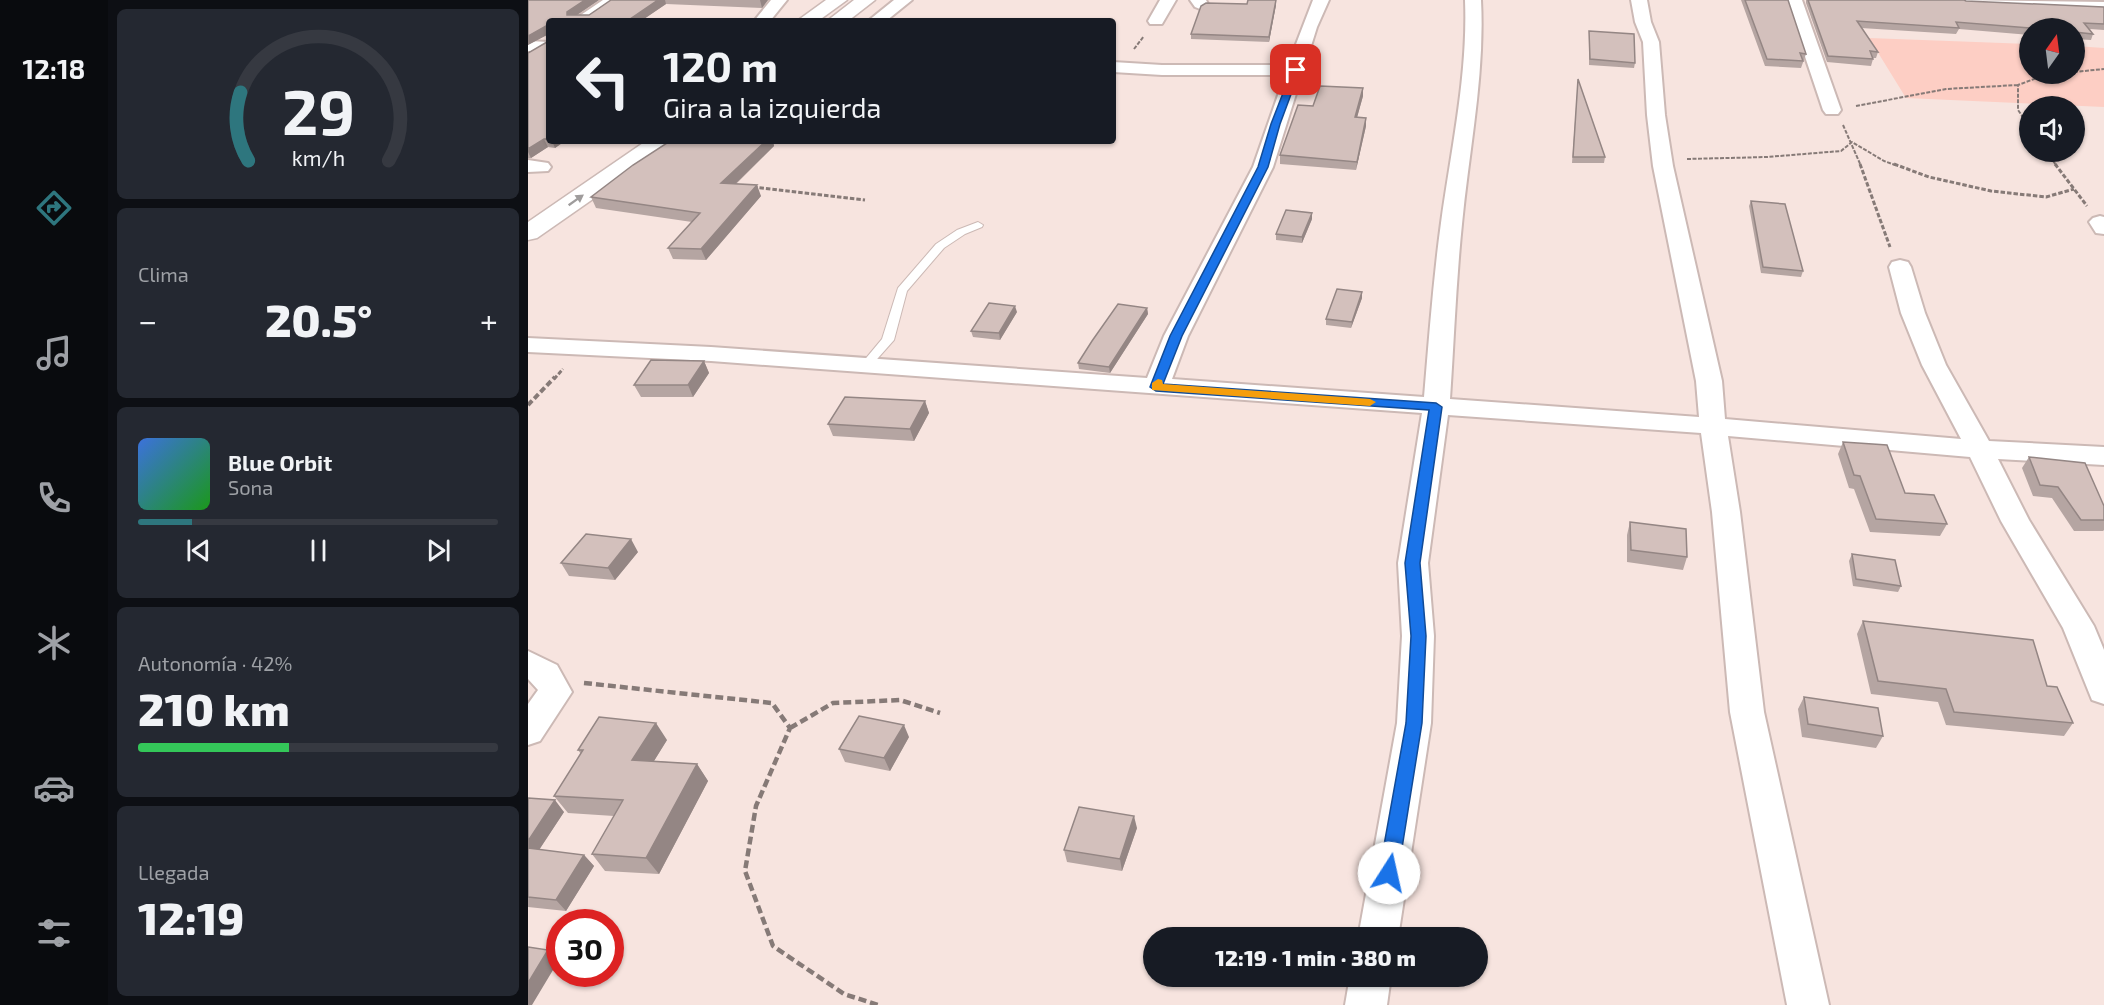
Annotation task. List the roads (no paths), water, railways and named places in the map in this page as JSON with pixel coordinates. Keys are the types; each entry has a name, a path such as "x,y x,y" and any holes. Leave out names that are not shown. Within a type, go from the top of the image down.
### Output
{"main road":[{"path":"811,18 838,0"},
{"path":"840,18 866,0"},
{"path":"557,186 621,144"},
{"path":"528,233 657,144"}],"street":[{"path":"585,18 613,0"},
{"path":"764,18 779,0"},
{"path":"880,18 904,0"},
{"path":"1156,21 1168,0"},
{"path":"1156,387 1176,336 1263,167 1308,27 1321,0"},
{"path":"1380,927 1414,723 1418,636 1413,563 1436,407 1451,225 1464,135 1474,23 1473,0"},
{"path":"1639,0 1643,22 1651,42 1656,115 1662,159 1692,310 1709,381 1713,426 1726,512 1747,712 1808,1005"},
{"path":"1794,0 1835,113"},
{"path":"1964,0 2104,7"},
{"path":"1116,67 1162,70 1262,68 1296,70"},
{"path":"1900,267 1913,313 1934,364 2015,521 2078,626 2102,682"},
{"path":"528,345 866,365 1713,426 1979,450 2104,456"},
{"path":"528,731 555,692 540,672"},
{"path":"1366,1005 1369,987"}],"lane":[{"path":"866,365 888,340 902,290 940,246 961,231 978,225"}]}
